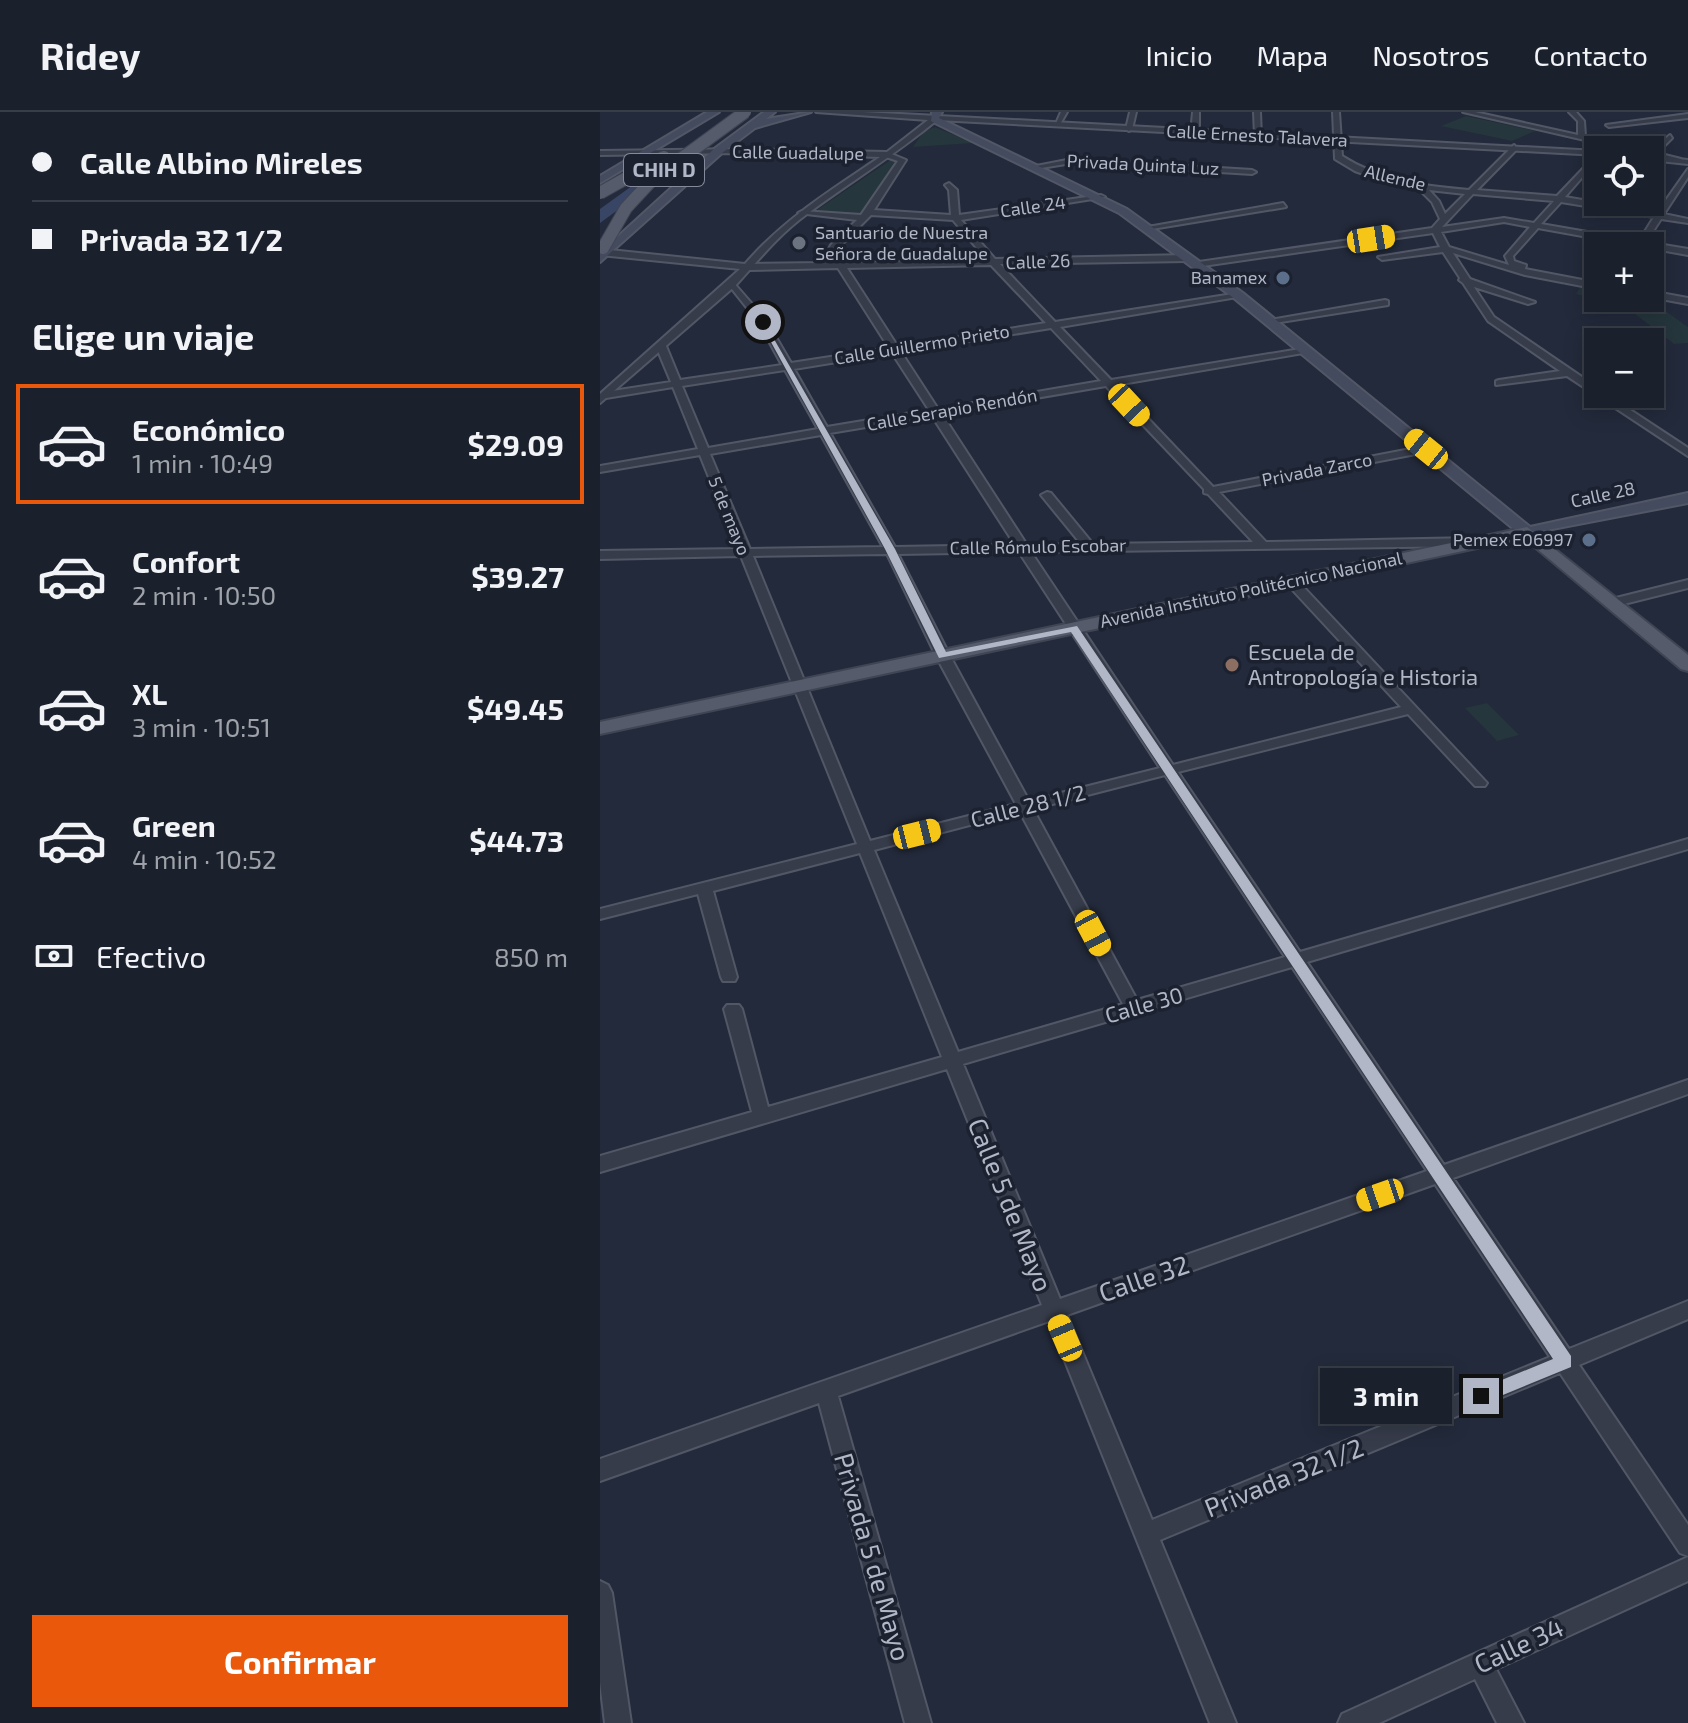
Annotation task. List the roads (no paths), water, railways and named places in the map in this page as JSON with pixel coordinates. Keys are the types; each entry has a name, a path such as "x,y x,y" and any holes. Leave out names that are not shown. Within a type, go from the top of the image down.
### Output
{"main road":[{"path":"600,180 714,112"},
{"name":"CHIH D","path":"600,193 653,164 733,112"},
{"name":"CHIH D","path":"603,252 626,208 652,180 745,112"},
{"path":"603,252 718,151 770,112"},
{"path":"750,127 806,112"},
{"path":"936,116 1101,197 1193,261 1688,665"},
{"name":"Calle 28","path":"1527,532 1688,498"},
{"name":"Avenida Instituto Politécnico Nacional","path":"600,728 1527,532"}],"street":[{"name":"Calle Ernesto Talavera","path":"820,112 1584,153"},
{"path":"1057,125 1064,112"},
{"path":"1129,129 1133,112"},
{"path":"1195,133 1196,112"},
{"path":"1257,112 1259,136"},
{"path":"1336,112 1336,140"},
{"path":"1466,112 1582,137 1581,121 1572,112"},
{"path":"1509,112 1522,124"},
{"path":"1638,112 1649,120 1688,125"},
{"path":"603,398 732,284 767,244 802,213 889,155 936,116"},
{"path":"1609,125 1688,116"},
{"path":"1664,143 1670,137"},
{"name":"Allende","path":"1336,140 1338,157 1346,164 1372,175 1471,192 1584,203"},
{"path":"1514,147 1436,228 1463,280 1491,319 1584,384"},
{"name":"Calle Guadalupe","path":"600,153 718,151 900,157 902,160 866,215"},
{"path":"1664,158 1688,162"},
{"name":"Privada Quinta Luz","path":"1035,167 1072,161 1252,172"},
{"path":"1563,280 1508,259 1584,170"},
{"path":"1664,208 1688,171"},
{"path":"949,185 953,190 955,218 994,263 1208,491 1263,545"},
{"path":"1420,185 1435,201 1443,218"},
{"name":"Calle 24","path":"802,213 955,218 1101,197"},
{"path":"1146,228 1283,205"},
{"path":"826,264 834,247 866,215"},
{"path":"1649,232 1659,216"},
{"name":"Allende","path":"1659,216 1688,221"},
{"name":"Calle 26","path":"603,252 750,267 1193,261 1504,220 1584,234"},
{"name":"Calle 26","path":"1664,248 1688,252"},
{"path":"1382,257 1447,249 1584,284"},
{"path":"840,264 1074,628 1688,1545"},
{"path":"1463,280 1531,302"},
{"path":"732,284 763,322 890,549 943,656 1134,1009"},
{"name":"Calle Guillermo Prieto","path":"603,398 675,384 1239,296"},
{"path":"1664,297 1688,301"},
{"path":"1269,321 1385,303"},
{"name":"5 de mayo","path":"661,346 801,685"},
{"name":"Calle Serapio Rendón","path":"600,469 1303,350"},
{"path":"1499,383 1568,373"},
{"path":"1620,408 1688,453"},
{"name":"Privada Zarco","path":"1208,491 1426,449"},
{"path":"1047,495 1088,546"},
{"name":"Calle Rómulo Escobar","path":"600,555 1476,542"},
{"path":"1292,582 1480,783"},
{"path":"1612,603 1688,584"},
{"name":"Calle 5 de Mayo","path":"801,685 863,847 1223,1723"},
{"name":"Calle 28 1/2","path":"600,914 1410,709"},
{"name":"Calle 30","path":"600,1164 1688,844"},
{"path":"704,888 729,977"},
{"path":"733,1009 762,1117"},
{"name":"Calle 32","path":"600,1470 1688,1087"},
{"name":"Privada 32 1/2","path":"1146,1534 1688,1310"},
{"name":"Privada 5 de Mayo","path":"826,1391 918,1723"},
{"name":"Calle 34","path":"1351,1723 1688,1569"},
{"path":"600,1593 618,1723"},
{"path":"1480,1664 1511,1723"}],"waterway":[{"path":"600,218 665,167"}],"place":[{"name":"Santuario de Nuestra Señora de Guadalupe","path":"799,243"},
{"name":"Banamex","path":"1283,278"},
{"name":"Pemex E06997","path":"1589,540"},
{"name":"Escuela de Antropología e Historia","path":"1232,665"}]}
